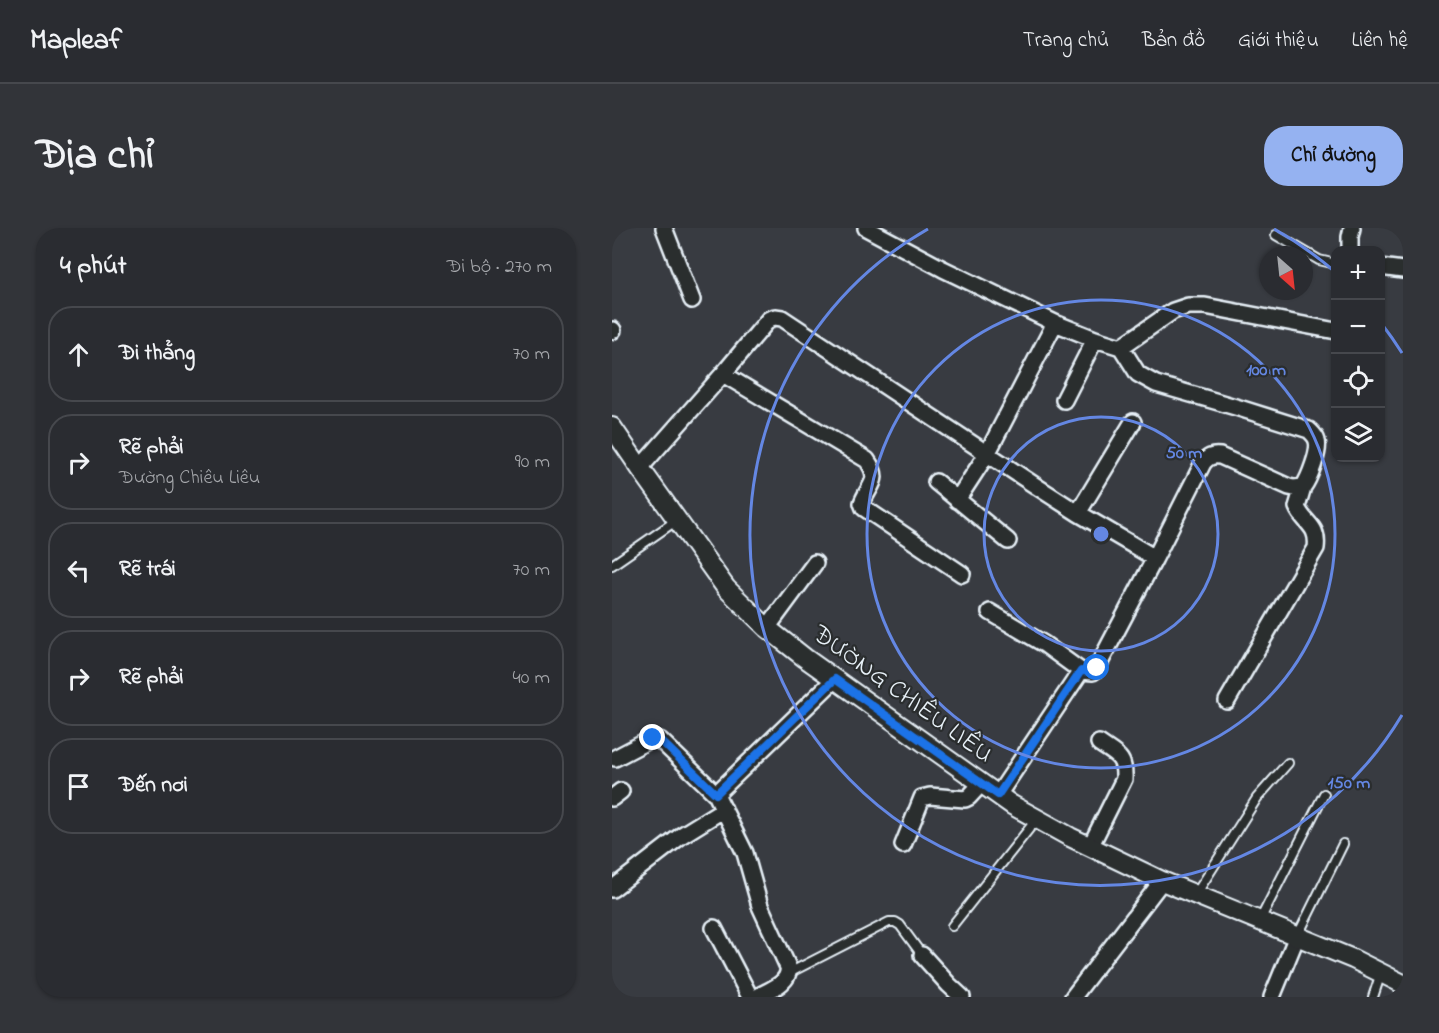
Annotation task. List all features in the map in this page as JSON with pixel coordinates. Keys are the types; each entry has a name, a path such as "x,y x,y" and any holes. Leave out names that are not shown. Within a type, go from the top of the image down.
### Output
{"street":[{"path":"664,228 692,300"},
{"path":"866,228 943,269 1055,323 1121,347 1138,374 1146,380 1309,430 1315,436 1318,443 1317,451 1297,507 1311,524 1316,535 1316,548 1227,701"},
{"path":"1350,246 1352,228"},
{"path":"1385,268 1403,270"},
{"path":"1121,347 1173,311 1188,306 1205,306 1331,330"},
{"path":"640,468 769,319 782,318 1078,513 1155,558"},
{"path":"957,500 987,454 1055,323"},
{"path":"1064,400 1095,339"},
{"path":"723,374 867,459 875,475 872,486 862,503 864,508 962,574"},
{"path":"1078,513 1133,423"},
{"name":"ĐƯỜNG CHIÊU LIÊU","path":"612,427 726,588 767,628 805,658 1012,806 1162,881 1353,959 1403,984"},
{"path":"990,612 1044,644 1081,671 1093,672 1207,458 1213,455 1220,456 1289,487 1303,487"},
{"path":"936,482 1008,541"},
{"path":"767,628 815,563"},
{"path":"998,795 1081,671"},
{"path":"716,794 835,679"},
{"path":"615,758 653,738 660,740 716,794 745,853 760,906 788,967 789,973 786,980 757,997"},
{"path":"1090,847 1124,779 1124,766 1120,757 1099,743"},
{"path":"903,845 922,798 930,796 965,799 982,783"},
{"path":"612,889 682,835 724,809"},
{"path":"1073,997 1162,881"},
{"path":"714,928 750,997"},
{"path":"1272,997 1297,936"},
{"path":"922,955 962,997"}],"lane":[{"path":"1276,235 1318,260 1331,263"},
{"path":"612,565 677,520"},
{"path":"1196,895 1257,798 1288,763"},
{"path":"1260,921 1324,794"},
{"path":"952,926 1036,820"},
{"path":"1297,936 1343,844"},
{"path":"789,973 889,922 900,925 922,955"},
{"path":"1373,997 1381,973"}],"route":[{"path":"653,738 660,740 716,794 835,679 998,795 1081,671 1093,672 1097,668"}]}
